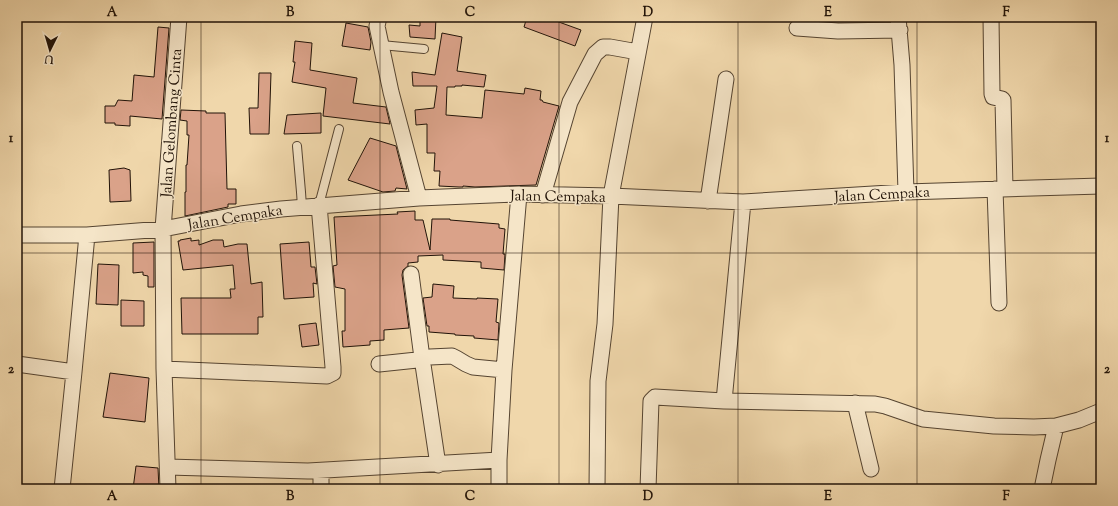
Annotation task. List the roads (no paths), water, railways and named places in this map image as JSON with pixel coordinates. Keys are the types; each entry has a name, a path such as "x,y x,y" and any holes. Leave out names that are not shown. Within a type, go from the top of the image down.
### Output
{"street":[{"name":"Jalan Gelombang Cinta","path":"168,489 164,369 163,229 179,17"},
{"path":"379,17 377,26 391,92 419,198"},
{"path":"598,489 598,381 605,324 611,196 645,17"},
{"path":"991,17 992,94 993,97 1002,99 999,303"},
{"path":"797,28 838,31 899,23 906,192"},
{"path":"543,195 570,102 595,54 603,47 638,52"},
{"path":"708,201 726,79"},
{"name":"Jalan Cempaka","path":"17,235 87,235 163,229 241,214 319,205 419,198 519,194 611,196 743,202 906,192 1101,186"},
{"path":"499,489 499,460 504,370 519,194"},
{"path":"724,401 743,202"},
{"path":"164,369 327,376 333,373 319,205"},
{"path":"62,489 87,235"},
{"path":"411,274 438,465"},
{"path":"379,364 430,357 452,356 473,367 504,370"},
{"path":"17,364 74,372"},
{"path":"648,489 651,401 652,398 655,397 724,401 875,404 923,419 994,426 1056,426 1078,420 1101,411"},
{"path":"855,403 871,469"},
{"path":"1042,489 1056,426"},
{"path":"168,467 322,471 438,465 499,460"},
{"path":"322,471 322,489"}],"lane":[{"path":"381,45 424,49"},
{"path":"319,205 340,130"},
{"path":"296,146 302,207"}]}
